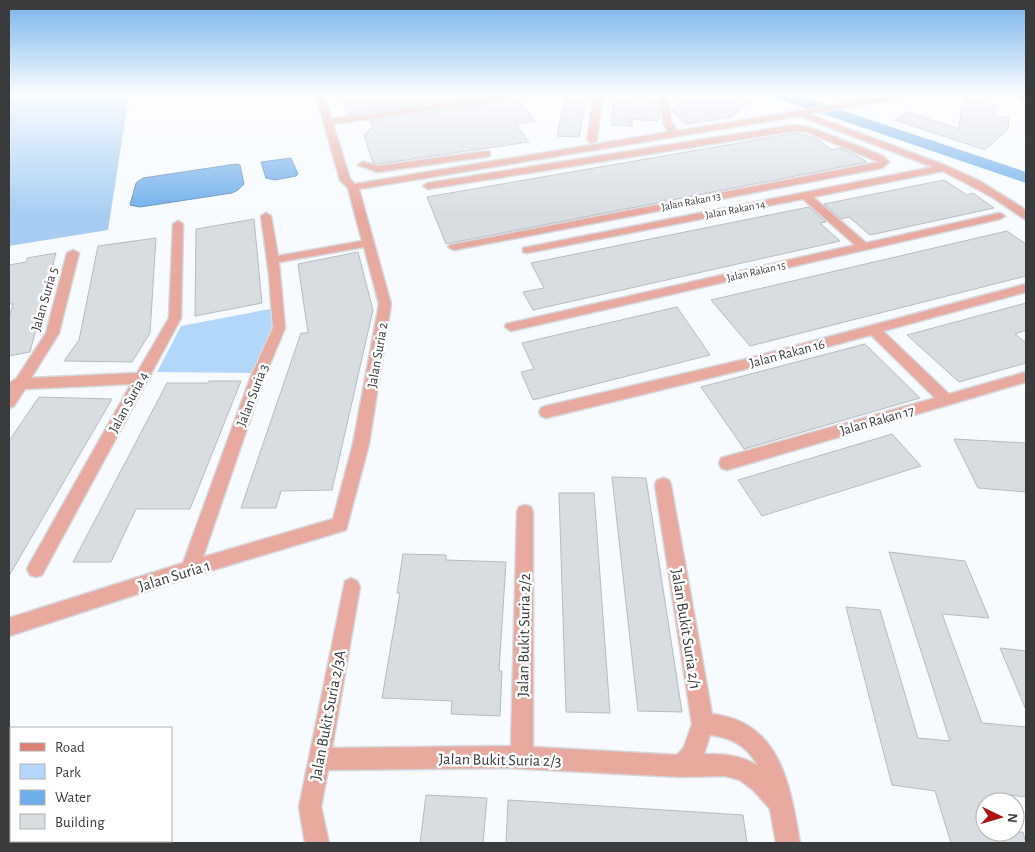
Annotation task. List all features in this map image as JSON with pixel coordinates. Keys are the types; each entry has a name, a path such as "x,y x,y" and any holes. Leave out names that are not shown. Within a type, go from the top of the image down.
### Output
{"street":[{"name":"Jalan Suria 2","path":"333,135 345,180 353,187 385,304 361,444 340,525"},
{"path":"592,140 593,135"},
{"path":"363,165 378,169 619,135"},
{"path":"353,187 664,135"},
{"name":"Jalan Rakan 13","path":"488,177 752,135"},
{"name":"Jalan Rakan 13","path":"454,246 882,165 884,162 880,158 822,135"},
{"path":"854,135 944,168 980,185 1007,201 1026,217"},
{"path":"493,154 498,162"},
{"path":"420,163 426,174"},
{"path":"428,186 488,177 482,165"},
{"name":"Jalan Rakan 14","path":"527,250 944,168"},
{"path":"805,195 863,246"},
{"name":"Jalan Suria 3","path":"190,569 258,376 279,328 273,260 266,216"},
{"name":"Jalan Rakan 15","path":"511,327 1000,216"},
{"name":"Jalan Suria 4","path":"36,569 175,318 178,224"},
{"path":"541,230 550,245"},
{"path":"273,260 369,244"},
{"name":"Jalan Suria 5","path":"9,402 15,384 52,333 72,253"},
{"name":"Jalan Rakan 16","path":"546,412 742,365 1026,288"},
{"path":"874,330 947,400"},
{"name":"Jalan Rakan 17","path":"728,463 1026,377"},
{"path":"15,384 141,378"},
{"name":"Jalan Bukit Suria 2/1","path":"663,485 703,724 692,754 681,766"},
{"name":"Jalan Bukit Suria 2/2","path":"522,758 525,512"},
{"name":"Jalan Suria 1","path":"9,627 190,569 340,525"},
{"name":"Jalan Bukit Suria 2/3A","path":"317,843 310,807 351,587"},
{"path":"703,724 724,726 739,731 763,750 772,769 788,843"},
{"name":"Jalan Bukit Suria 2/3","path":"319,759 522,758 681,766 725,765 746,771 761,782 779,802"}],"green space":[{"path":"270,309 272,327 252,373 157,372 181,326"}],"shaded area":[{"path":"9,135 123,135 108,230 9,246"}],"water":[{"path":"291,158 298,174 296,176 275,180 266,178 261,162"},
{"path":"236,164 240,165 244,184 232,193 140,207 130,205 136,183 143,178"}],"building":[{"path":"364,135 524,135 529,142 378,164 373,163"},
{"path":"557,135 579,135 579,137"},
{"path":"786,135 803,135 816,138 832,150 840,148 867,162 446,244 427,197"},
{"path":"939,135 1002,135 985,150"},
{"path":"944,180 967,195 973,193 994,208 870,235 849,217 841,219 824,204"},
{"path":"809,207 826,222 820,223 840,241 533,310 523,292 544,288 531,263"},
{"path":"254,219 262,303 195,316 196,229"},
{"path":"1007,231 1026,244 1026,276 750,346 711,300"},
{"path":"156,238 150,333 132,362 64,361 79,340 98,246"},
{"path":"358,252 373,310 332,490 281,491 276,508 241,508 301,333 308,333 298,264"},
{"path":"56,253 30,352 9,356 9,318 13,304 9,304 9,265 26,262 27,258"},
{"path":"1026,303 1026,330 1015,334 1026,343 1026,363 959,382 907,335"},
{"path":"677,307 710,355 533,400 521,372 534,369 522,343"},
{"path":"865,344 920,398 744,449 701,387"},
{"path":"209,381 241,381 190,509 136,509 111,562 73,562 167,383 208,383"},
{"path":"39,397 112,399 9,576 9,441"},
{"path":"892,434 921,466 762,516 738,480"},
{"path":"954,439 1026,443 1026,492 978,488"},
{"path":"612,477 646,478 682,712 638,711"},
{"path":"559,493 594,493 610,713 566,712"},
{"path":"889,552 965,561 989,618 942,614 982,723 1026,727 1026,797 1025,792 975,792 975,842 1025,842 1025,839 1026,843 951,843 935,791 892,785 846,607 880,610 918,738 950,741"},
{"path":"403,554 446,555 446,560 506,562 499,671 502,671 500,716 451,714 452,701 382,698 400,593 397,593"},
{"path":"1000,648 1026,651 1026,710"},
{"path":"426,795 487,798 483,843 420,843"},
{"path":"508,800 743,815 747,843 506,843"}],"waterway":[{"path":"898,135 1026,178"}]}
